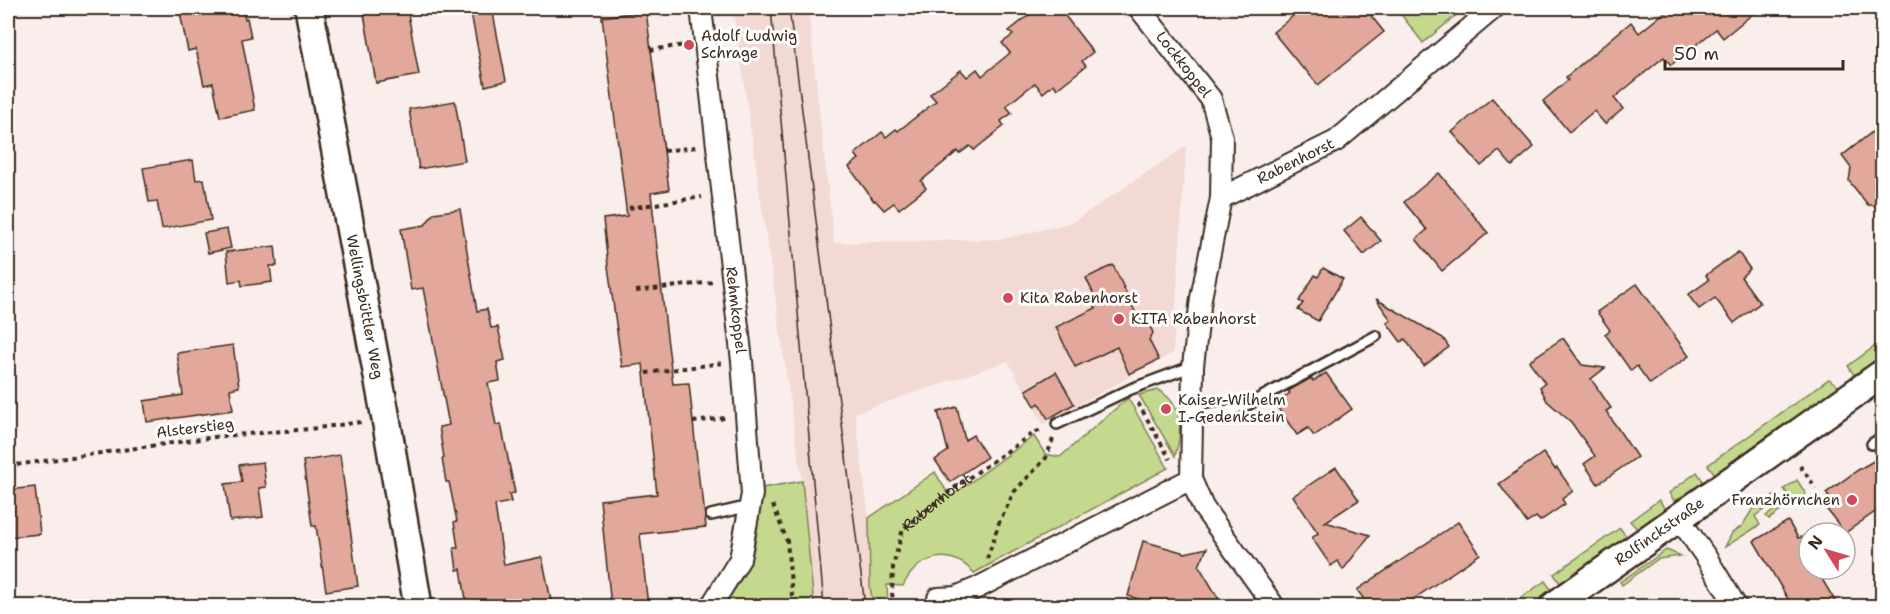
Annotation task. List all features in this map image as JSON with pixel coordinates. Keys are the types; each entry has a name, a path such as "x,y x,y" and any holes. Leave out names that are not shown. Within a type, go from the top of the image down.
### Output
{"main road":[{"name":"Wellingsbüttler Weg","path":"309,8 386,418 418,606"},
{"name":"Rolfinckstraße","path":"1554,606 1679,518 1879,384"}],"street":[{"name":"Rehmkoppel","path":"701,8 742,361 752,494 740,560 711,606"},
{"name":"Lockkoppel","path":"1140,8 1211,99 1222,137 1221,198"},
{"name":"Rabenhorst","path":"1221,198 1336,141 1494,8"},
{"path":"1221,198 1201,298 1193,366 1187,481 1274,606"},
{"path":"938,598 956,597 976,588 1187,481"},
{"path":"1679,518 1736,606"}],"lane":[{"path":"1192,416 1231,410 1250,404 1377,336"},
{"path":"1057,424 1131,389 1193,366"},
{"path":"1872,444 1882,437"},
{"path":"711,515 750,506"}],"path":[{"path":"650,50 706,43"},
{"path":"664,151 718,144"},
{"path":"629,208 723,194"},
{"path":"636,291 733,280"},
{"path":"646,373 742,361"},
{"path":"1131,389 1187,481"},
{"path":"693,422 747,416"},
{"name":"Alsterstieg","path":"8,466 222,436 310,429 386,418"},
{"path":"976,588 999,523 1014,492 1046,458 1057,424"},
{"name":"Rabenhorst","path":"894,606 893,566 903,529 1032,434 1057,424"},
{"path":"1800,466 1816,488"},
{"path":"751,482 771,500 787,541 792,606"}],"shaded area":[{"path":"733,8 808,8 834,243 1004,239 1073,222 1186,146 1173,353 1043,424 1008,361 855,413 869,518 870,586 873,606 814,606 802,481"}],"green space":[{"path":"1400,8 1465,8 1423,43 1400,13"},
{"path":"1882,341 1882,359 1856,378 1848,366"},
{"path":"1829,379 1838,386 1837,391 1719,476 1714,473 1708,465"},
{"path":"1158,390 1172,403 1179,419 1178,447 1175,456 1139,395"},
{"path":"1128,398 1168,468 974,573 955,560 935,558 926,561 909,575 903,586 887,585 888,606 873,606 870,586 869,518 935,472 950,497 1034,436 1045,454 1060,457"},
{"path":"1697,472 1703,481 1703,487 1677,505 1669,493"},
{"path":"1797,480 1806,494 1769,519 1766,516 1791,499 1784,489"},
{"path":"802,481 814,606 723,606 741,580 753,553 762,488"},
{"path":"1777,494 1780,499 1755,516 1760,525 1725,547 1732,533 1742,526 1752,510"},
{"path":"1659,500 1667,512 1640,532 1630,521"},
{"path":"1620,528 1626,536 1625,541 1564,584 1559,582 1554,574"},
{"path":"1666,550 1681,556 1658,559 1622,585 1620,582"},
{"path":"1545,581 1550,588 1550,594 1531,606 1509,606"}],"building":[{"path":"205,8 242,8 245,19 247,18 251,37 242,39 255,110 220,117 213,83 204,85 196,49 188,51 180,13"},
{"path":"363,8 407,8 419,75 376,83"},
{"path":"470,8 492,8 506,81 485,86"},
{"path":"1038,8 1059,8 1093,52 1082,61 1086,66 1057,89 1054,84 1043,93 1035,83 1006,106 1012,113 1001,121 1004,126 974,150 970,146 959,154 958,151 921,181 926,188 899,209 894,203 884,210 874,201 849,167 859,159 855,154 882,132 886,137 896,129 898,131 936,101 930,94 961,70 967,77 977,69 982,76 1010,53 1002,43 1013,35 1009,31"},
{"path":"1303,8 1365,8 1384,32 1318,85 1273,32"},
{"path":"1670,8 1760,8 1723,38 1716,29 1671,65 1664,57 1614,98 1623,109 1605,124 1594,111 1569,132 1543,101 1568,80 1566,77 1631,22 1639,33"},
{"path":"646,11 669,190 651,193 666,329 673,384 689,383 706,527 640,534 648,606 611,606 600,500 657,494 643,364 622,367 608,266 603,219 627,216 602,17"},
{"path":"1492,98 1534,147 1512,166 1499,151 1481,166 1452,132"},
{"path":"455,101 465,161 419,169 409,109"},
{"path":"1882,124 1882,206 1868,205 1849,181 1851,168 1842,156"},
{"path":"193,160 196,180 204,179 211,220 162,229 157,201 149,202 143,168"},
{"path":"1439,173 1488,233 1442,271 1416,239 1427,230 1404,202"},
{"path":"460,209 477,311 487,309 491,328 498,327 505,360 497,362 500,381 488,383 496,425 501,424 515,493 509,494 511,502 495,505 504,565 542,557 551,600 522,606 467,606 461,569 457,570 454,548 458,548 454,522 457,521 442,459 444,458 439,427 449,425 423,288 411,290 401,229 425,225 434,213"},
{"path":"1361,217 1381,241 1364,255 1344,231"},
{"path":"227,229 231,248 208,253 204,233"},
{"path":"275,246 277,266 270,266 272,282 242,286 241,280 229,282 226,252"},
{"path":"1738,252 1750,269 1741,277 1760,303 1734,323 1715,298 1699,309 1688,295 1709,280 1706,275"},
{"name":"KITA Rabenhorst","path":"1113,265 1139,320 1149,323 1153,333 1149,340 1159,360 1129,374 1117,347 1075,367 1056,327 1096,308 1092,301 1096,299 1086,278"},
{"path":"1323,268 1343,279 1318,321 1298,310 1303,303 1299,301 1315,275 1318,277"},
{"path":"1637,284 1689,356 1650,384 1637,366 1631,371 1605,334 1610,330 1597,312"},
{"path":"1376,299 1443,338 1449,347 1424,366 1405,339 1401,342 1387,323 1391,320"},
{"path":"1563,338 1582,365 1605,368 1591,379 1611,408 1606,411 1637,457 1598,484 1584,464 1595,456 1571,422 1547,401 1540,387 1545,383 1529,361"},
{"path":"233,345 239,387 230,389 233,410 147,422 144,401 183,395 177,353"},
{"path":"1056,372 1074,404 1048,419 1039,403 1035,406 1026,390"},
{"path":"1326,373 1352,409 1314,436 1308,428 1297,435 1275,404 1290,393 1288,391 1311,378 1313,381"},
{"path":"957,407 965,440 973,435 987,457 950,482 935,460 948,451 938,412"},
{"path":"1543,453 1573,491 1562,499 1565,504 1540,521 1536,517 1527,523 1499,484"},
{"path":"340,455 358,586 326,591 316,526 312,526 303,461"},
{"name":"Franzhörnchen","path":"1882,456 1882,507 1857,525 1857,521 1836,521 1821,502 1829,497 1826,493"},
{"path":"263,462 266,487 259,488 263,517 230,521 225,484 242,482 239,465"},
{"path":"1336,467 1359,500 1325,522 1370,535 1343,570 1338,561 1331,566 1312,538 1318,533 1293,496"},
{"path":"35,487 40,534 8,537 8,490"},
{"path":"1788,521 1797,536 1797,581 1823,581 1838,606 1792,606 1754,541"},
{"path":"1458,522 1480,554 1403,606 1369,606 1357,590"},
{"path":"1143,541 1185,553 1207,548 1199,566 1223,606 1164,606 1128,596"}],"tram line":[{"path":"771,8 824,606"},
{"path":"789,8 865,606"}],"place":[{"name":"Adolf Ludwig Schrage","path":"689,45"},
{"name":"Kita Rabenhorst","path":"1008,298"},
{"name":"KITA Rabenhorst","path":"1119,319"},
{"name":"Kaiser-Wilhelm I.-Gedenkstein","path":"1166,409"},
{"name":"Franzhörnchen","path":"1852,500"}]}
